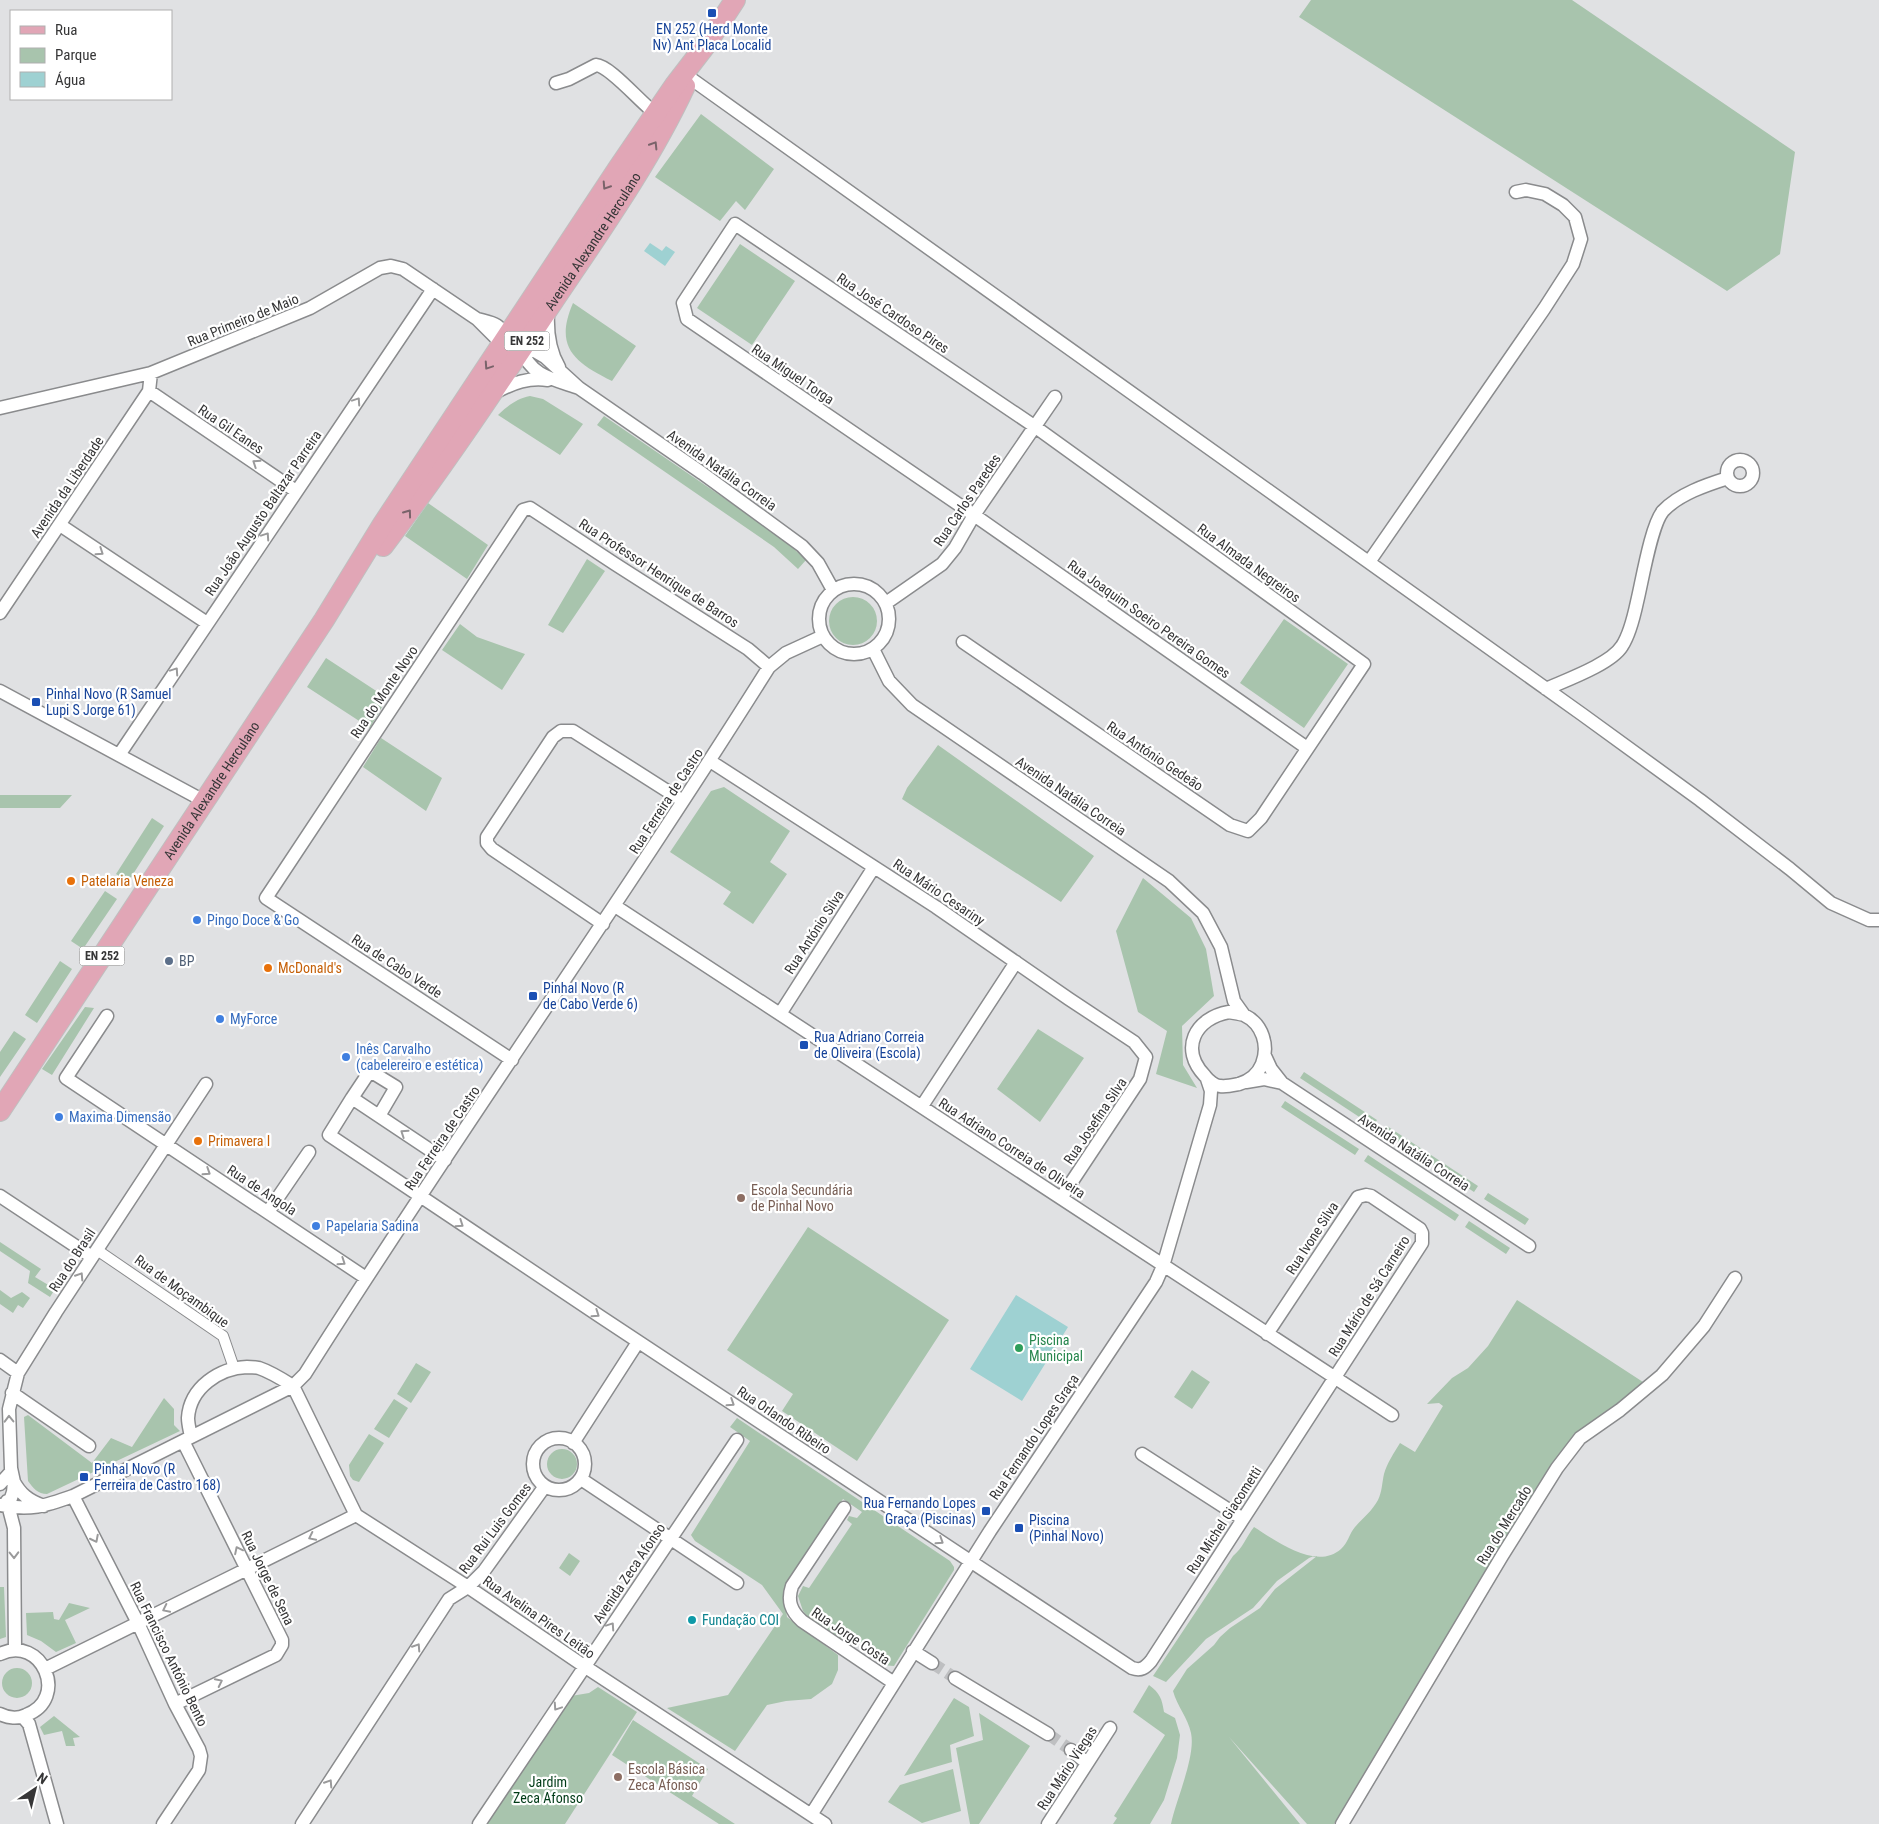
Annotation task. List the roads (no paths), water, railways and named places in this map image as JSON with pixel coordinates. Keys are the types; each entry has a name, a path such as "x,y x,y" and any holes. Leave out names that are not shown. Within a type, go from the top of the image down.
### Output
{"main road":[{"name":"Avenida Alexandre Herculano","path":"324,620 394,532 490,396 514,344 548,309 614,210 686,75 734,0"},
{"name":"Avenida Alexandre Herculano","path":"0,1111 324,620 378,531 514,344 662,118"}],"street":[{"path":"556,83 569,79 596,65 600,65 662,118"},
{"path":"686,75 1700,800 1831,903 1869,920 1879,920"},
{"path":"1369,562 1573,264 1581,239 1575,217 1563,205 1544,194 1526,190 1516,192"},
{"name":"Rua José Cardoso Pires","path":"735,224 1034,426"},
{"name":"Rua Miguel Torga","path":"735,224 684,303 686,320 974,515"},
{"name":"Rua Primeiro de Maio","path":"0,408 151,374 310,308 380,268 391,266 403,269 477,319 496,338 514,344"},
{"name":"Rua João Augusto Baltazar Parreira","path":"119,755 433,289"},
{"name":"Avenida Natália Correia","path":"548,309 550,346 561,379"},
{"name":"Avenida Natália Correia","path":"514,344 539,353 561,379 579,388 702,473 802,546 818,563 833,590"},
{"name":"Avenida da Liberdade","path":"0,614 149,392 151,374"},
{"path":"490,396 506,386 524,380 561,379"},
{"name":"Rua Gil Eanes","path":"149,392 296,491"},
{"name":"Rua Carlos Paredes","path":"886,603 942,564 955,548 974,515 1055,397"},
{"name":"Rua Almada Negreiros","path":"1034,426 1364,664 1307,748"},
{"path":"1546,689 1604,662 1622,647 1634,616 1654,531 1662,511 1679,498 1728,478"},
{"name":"Rua Professor Henrique de Barros","path":"530,508 748,648 769,667"},
{"name":"Rua do Monte Novo","path":"266,898 522,510 530,508"},
{"name":"Rua Joaquim Soeiro Pereira Gomes","path":"974,515 1307,748"},
{"path":"60,525 207,623"},
{"path":"862,584 872,588 880,594 886,603 889,613 888,628 881,642 873,649 863,653 851,654 840,652 830,645 819,627 818,616 820,606 833,590 842,585 862,584"},
{"name":"Rua Ferreira de Castro","path":"4,1506 15,1508 44,1506 73,1496 293,1386 305,1374 444,1160 615,906 769,667 786,654 823,636"},
{"name":"Rua António Gedeão","path":"963,642 1230,825 1248,831 1261,818 1307,748"},
{"name":"Avenida Natália Correia","path":"873,649 889,681 912,705 1169,881 1203,913 1221,947 1228,984 1234,1001 1244,1015"},
{"path":"0,691 204,801"},
{"path":"603,924 492,849 487,843 487,836 553,738 561,731 573,731 683,801"},
{"name":"Rua Mário Cesariny","path":"710,761 874,867 1134,1042 1146,1057"},
{"name":"Rua António Silva","path":"780,1014 874,867"},
{"name":"Rua de Cabo Verde","path":"266,898 512,1060"},
{"name":"Rua Adriano Correia de Oliveira","path":"615,906 1392,1415"},
{"path":"922,1106 1016,962"},
{"name":"Avenida Natália Correia","path":"1216,1014 1224,1002 1228,984"},
{"path":"1210,1105 1221,1094 1239,1084 1260,1068 1265,1056 1262,1032 1254,1023 1244,1015 1229,1012 1216,1014 1206,1020 1198,1029 1194,1038 1193,1058 1198,1069 1218,1086 1239,1084"},
{"name":"Rua de Angola","path":"107,1016 66,1078 366,1278"},
{"name":"Avenida Natália Correia","path":"1265,1056 1271,1069 1282,1083 1529,1246"},
{"name":"Rua Josefina Silva","path":"1061,1198 1140,1079 1146,1057"},
{"path":"379,1116 396,1087 370,1071 352,1098 444,1160"},
{"name":"Rua Fernando Lopes Graça","path":"811,1815 970,1561 1156,1282 1163,1266 1210,1105 1211,1091 1207,1078"},
{"name":"Avenida Natália Correia","path":"1239,1084 1264,1079 1282,1083"},
{"name":"Rua do Brasil","path":"15,1650 14,1528 4,1506 8,1477 9,1409 18,1373 206,1084"},
{"name":"Rua Orlando Ribeiro","path":"352,1098 329,1135 638,1342 1132,1668"},
{"path":"268,1212 309,1152"},
{"name":"Rua Ivone Silva","path":"1267,1334 1354,1200 1361,1195 1371,1196 1397,1212"},
{"name":"Rua de Moçambique","path":"0,1196 95,1253 223,1336 234,1368"},
{"name":"Rua Mário de Sá Carneiro","path":"1335,1377 1422,1243 1420,1229 1397,1212"},
{"name":"Rua do Mercado","path":"1342,1824 1502,1556 1557,1468 1580,1438 1620,1410 1662,1375 1704,1326 1735,1278"},
{"path":"573,1443 638,1342"},
{"path":"0,1360 18,1373"},
{"path":"45,1669 356,1515 293,1386 278,1376 258,1367 234,1368 218,1373 207,1381 194,1398 188,1417 187,1439"},
{"name":"Rua Michel Giacometti","path":"1132,1668 1142,1669 1151,1661 1335,1377"},
{"path":"12,1393 89,1446"},
{"name":"Rua Jorge de Sena","path":"175,1704 276,1655 280,1650 282,1640 187,1439"},
{"path":"556,1439 565,1439 573,1443 582,1453 585,1462 581,1479 571,1488 562,1490 553,1490 545,1486 536,1477 533,1468 533,1459 537,1451 547,1441 556,1439"},
{"name":"Avenida Zeca Afonso","path":"479,1824 737,1440"},
{"path":"1142,1454 1243,1518"},
{"path":"8,1477 25,1497 44,1506"},
{"path":"581,1479 737,1583"},
{"name":"Rua Rui Luis Gomes","path":"302,1824 449,1599 468,1587 484,1571 545,1486"},
{"name":"Rua Francisco António Bento","path":"73,1496 138,1623 175,1704 199,1750 200,1763 198,1770 163,1824"},
{"name":"Rua Jorge Costa","path":"844,1508 792,1586 790,1594 791,1607 794,1614 802,1621 894,1683"},
{"name":"Rua Avelina Pires Leitão","path":"356,1515 825,1824"},
{"path":"0,1654 15,1650 33,1656 45,1669 48,1678 46,1698 40,1707 23,1717 13,1718 0,1714"},
{"path":"914,1651 932,1664"},
{"path":"955,1678 1048,1734"},
{"path":"23,1717 29,1724 57,1824"},
{"name":"Rua Mário Viegas","path":"1048,1824 1110,1728"},
{"path":"1071,1750 1087,1763"}],"water":[{"path":"650,243 662,251 666,246 675,252 665,266 644,251"},
{"name":"Piscina Municipal","path":"1016,1295 1068,1327 1022,1401 970,1369"}],"tunnel":[{"path":"932,1663 955,1678"},
{"path":"1048,1734 1071,1750"}],"place":[{"name":"EN 252 (Herd Monte Nv) Ant Placa Localid","path":"712,13"},
{"name":"Pinhal Novo (R Samuel Lupi S Jorge 61)","path":"36,702"},
{"name":"Patelaria Veneza","path":"71,881"},
{"name":"Pingo Doce & Go","path":"197,920"},
{"name":"BP","path":"169,961"},
{"name":"McDonald's","path":"268,968"},
{"name":"Pinhal Novo (R de Cabo Verde 6)","path":"533,996"},
{"name":"MyForce","path":"220,1019"},
{"name":"Rua Adriano Correia de Oliveira (Escola)","path":"804,1045"},
{"name":"Inês Carvalho (cabelereiro e estética)","path":"346,1057"},
{"name":"Maxima Dimensão","path":"59,1117"},
{"name":"Primavera I","path":"198,1141"},
{"name":"Escola Secundária de Pinhal Novo","path":"741,1198"},
{"name":"Papelaria Sadina","path":"316,1226"},
{"name":"Piscina Municipal","path":"1019,1348"},
{"name":"Pinhal Novo (R Ferreira de Castro 168)","path":"84,1477"},
{"name":"Rua Fernando Lopes Graça (Piscinas)","path":"986,1511"},
{"name":"Piscina (Pinhal Novo)","path":"1019,1528"},
{"name":"Fundação COI","path":"692,1620"},
{"name":"Escola Básica Zeca Afonso","path":"618,1777"}],"park label":[{"name":"Jardim Zeca Afonso","path":"548,1790"}]}
